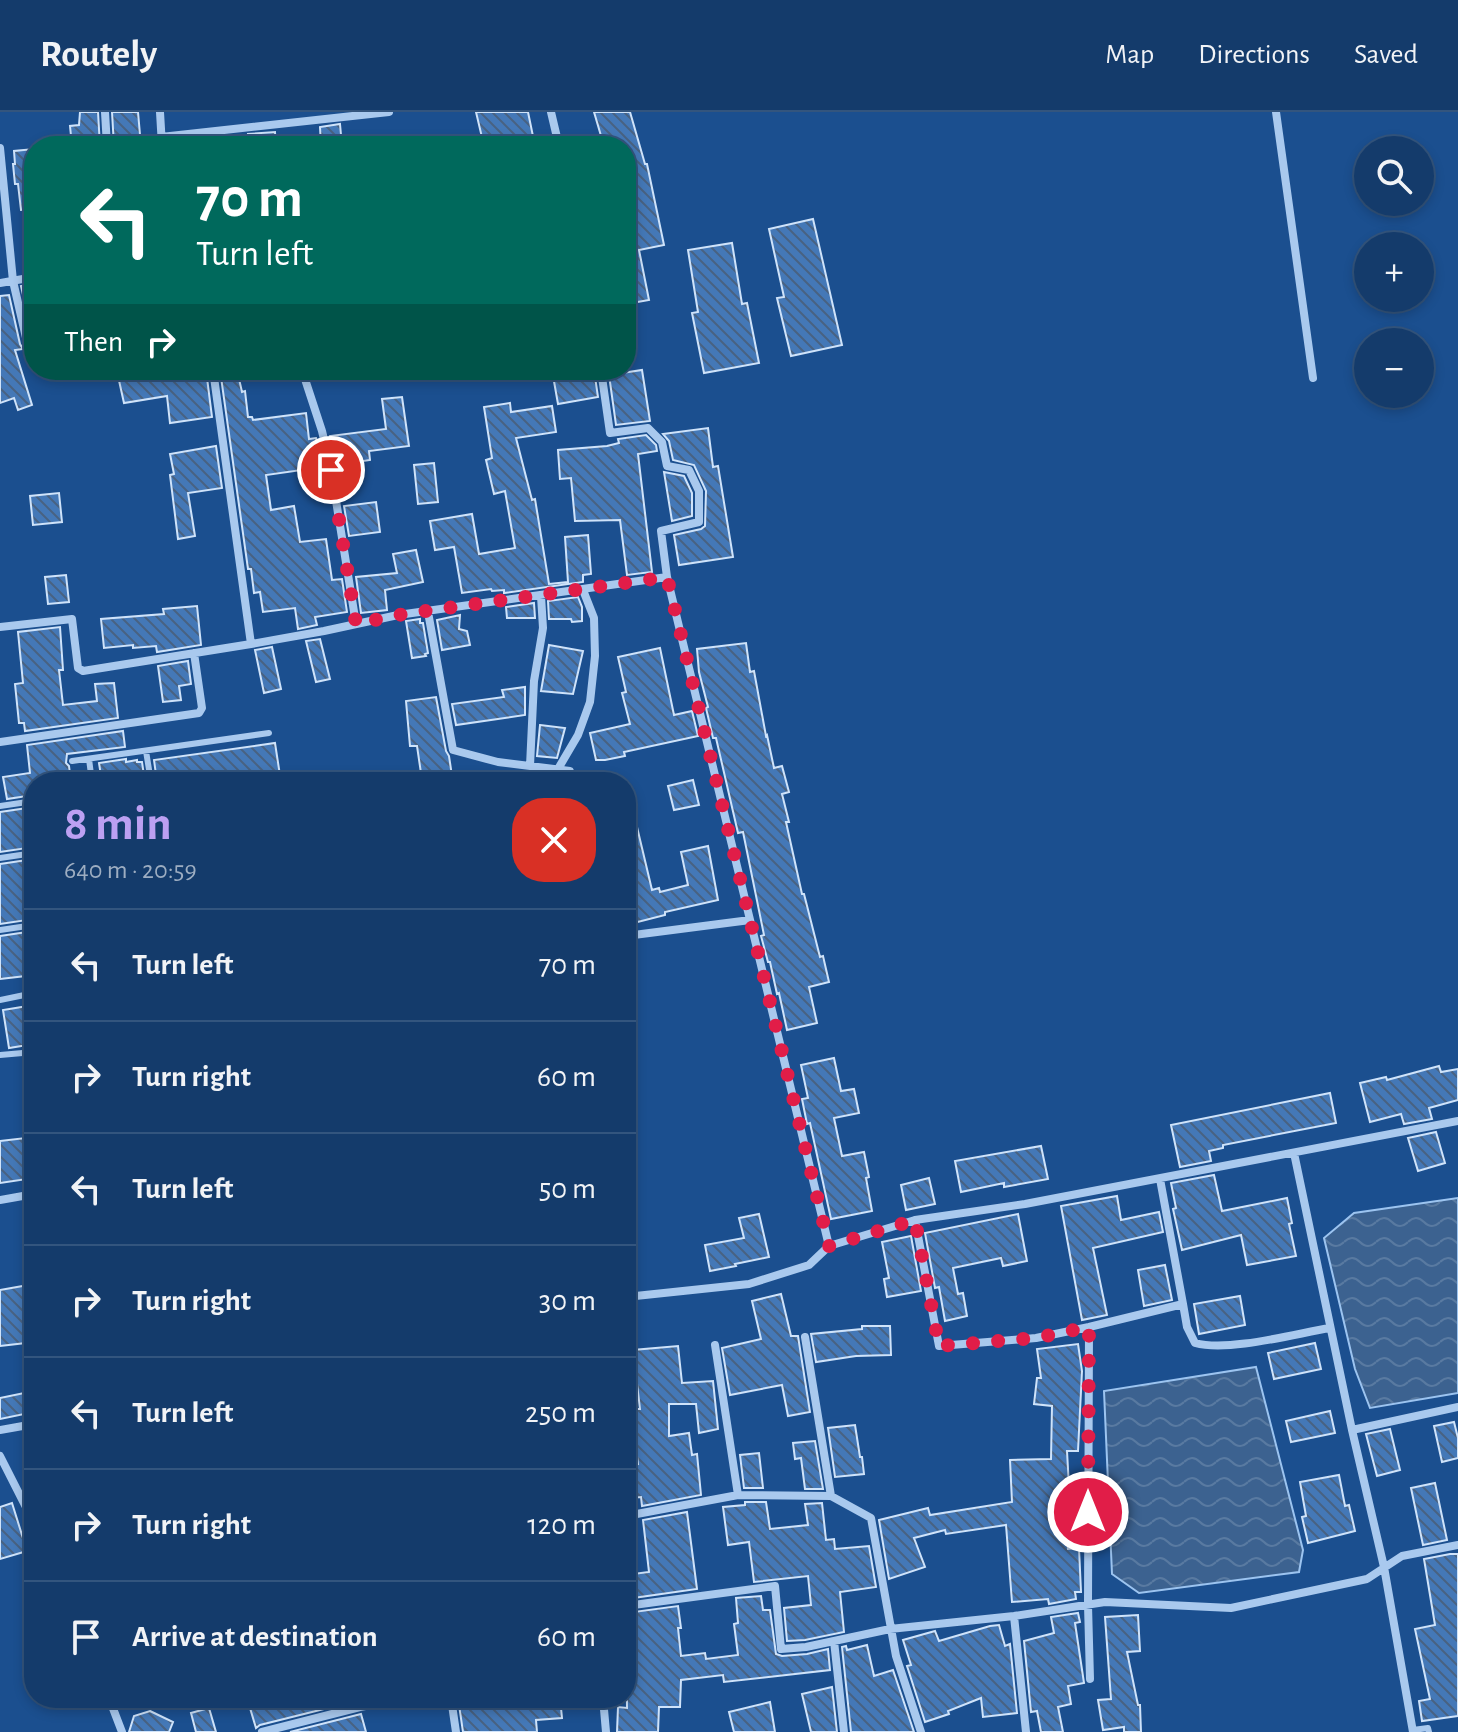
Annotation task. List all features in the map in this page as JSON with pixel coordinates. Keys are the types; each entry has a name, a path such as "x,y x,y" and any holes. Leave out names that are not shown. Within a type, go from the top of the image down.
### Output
{"street":[{"path":"105,112 106,136"},
{"path":"160,112 162,136"},
{"path":"201,136 389,112"},
{"path":"551,112 557,136"},
{"path":"1276,112 1313,378"},
{"path":"0,148 13,281 24,329"},
{"path":"0,283 24,279"},
{"path":"214,380 251,644"},
{"path":"305,380 331,470 356,624"},
{"path":"602,380 610,433 648,428 662,442 667,466 689,470 699,491 699,522 661,531 667,577 829,1246"},
{"path":"0,627 72,619 78,668 83,671 251,644 398,615 667,577"},
{"path":"558,769 578,735 590,702 595,656 594,618 583,590"},
{"path":"530,766 534,681 543,628 541,596"},
{"path":"428,612 453,750 498,762 570,772"},
{"path":"0,742 199,713 202,708 194,653"},
{"path":"636,935 750,920"},
{"path":"636,1297 749,1284 809,1265 829,1246 915,1220 1025,1204 1458,1121"},
{"path":"1294,1153 1384,1567 1413,1731"},
{"path":"1160,1179 1187,1327 1195,1343 1207,1346 1239,1344 1330,1328"},
{"path":"0,1200 24,1196"},
{"path":"915,1220 939,1346 1036,1338 1183,1304"},
{"path":"1089,1327 1090,1679"},
{"path":"805,1337 831,1496"},
{"path":"715,1345 738,1495"},
{"path":"1352,1430 1458,1407"},
{"path":"0,1430 24,1426"},
{"path":"0,1456 24,1503"},
{"path":"636,1514 738,1495 831,1496 871,1518 896,1656 921,1732"},
{"path":"636,1605 775,1586 781,1649 806,1647 890,1629 1014,1616 1105,1602 1231,1608 1367,1579 1402,1556 1458,1545"},
{"path":"1014,1616 1026,1732"},
{"path":"834,1641 844,1732"},
{"path":"113,1708 122,1732"},
{"path":"262,1732 356,1708"},
{"path":"452,1708 456,1732"},
{"path":"604,1708 606,1732"}],"lane":[{"path":"72,761 269,733"},
{"path":"146,751 149,772"},
{"path":"89,759 91,772"},
{"path":"0,806 24,802"},
{"path":"0,858 24,854"},
{"path":"0,930 24,926"},
{"path":"0,1000 24,995"},
{"path":"0,1055 24,1053"},
{"path":"1413,1731 1428,1728 1429,1732"}],"water":[{"path":"1458,1198 1458,1393 1370,1408 1355,1369 1324,1238 1354,1213"},
{"path":"1256,1367 1303,1550 1299,1572 1139,1593 1112,1574 1104,1391"}],"building":[{"path":"80,112 98,112 99,136 71,136 70,126 79,125"},
{"path":"112,112 138,112 140,136 113,136"},
{"path":"476,112 528,112 533,136 482,136"},
{"path":"594,112 630,112 647,164 664,245 639,250 649,300 636,302 636,136 601,136"},
{"path":"340,124 341,136 320,136 320,127"},
{"path":"275,132 275,136 248,136"},
{"path":"24,150 24,210 21,210 18,184 15,184 14,151"},
{"path":"813,219 842,345 791,356 777,298 784,297 769,229"},
{"path":"732,243 742,304 747,303 759,363 704,373 692,313 698,312 688,250"},
{"path":"9,295 23,349 15,350 32,405 18,410 14,398 0,403 0,296"},
{"path":"642,370 650,421 616,425 610,380 636,380 636,371"},
{"path":"119,380 207,380 212,417 170,423 167,396 124,403"},
{"path":"221,380 239,380 242,392 245,391 248,417 253,420 306,413 309,439 316,438 323,467 266,475 271,510 294,506 300,542 326,539 332,580 342,579 347,612 315,617 317,625 298,629 295,608 263,612 260,592 254,593 251,569 248,569"},
{"path":"554,380 595,380 598,397 558,404"},
{"path":"402,397 409,446 369,451 370,460 337,465 330,436 386,429 382,399"},
{"path":"510,403 511,412 552,406 556,432 516,438 532,500 535,499 549,584 568,582 565,537 588,535 591,574 583,575 583,582 504,593 504,590 491,589 462,593 454,547 435,550 430,521 472,514 479,554 515,548 505,491 494,494 486,460 492,458 484,407"},
{"path":"708,428 713,467 718,466 733,557 679,565 674,535 705,526 706,491 694,465 673,460 669,441 663,434"},
{"path":"646,435 656,445 657,451 638,454 652,572 627,575 620,520 575,521 571,478 560,479 558,450 607,446 619,443 618,439"},
{"path":"216,446 222,488 188,493 195,536 178,539 170,454"},
{"path":"434,463 438,502 418,504 414,465"},
{"path":"664,472 684,476 692,493 692,516 672,521"},
{"path":"59,493 62,522 33,525 30,496"},
{"path":"376,502 380,532 349,536 344,506"},
{"path":"416,550 423,582 385,590 387,610 361,613 356,577 397,573 393,554"},
{"path":"66,575 69,602 48,604 45,577"},
{"path":"578,597 582,621 549,619 548,601"},
{"path":"534,603 535,618 507,618 506,607"},
{"path":"197,606 201,645 157,652 156,646 104,648 101,619 164,614 163,609"},
{"path":"460,615 459,629 467,631 470,645 442,650 437,620"},
{"path":"420,619 428,653 412,658 406,621"},
{"path":"60,627 63,670 59,670 63,705 97,701 95,684 114,683 118,718 25,731 24,723 19,723 15,684 23,683 18,632"},
{"path":"320,639 330,679 316,682 306,641"},
{"path":"746,643 750,672 754,671 774,768 782,766 789,792 782,794 789,822 786,822 802,894 829,982 809,987 817,1023 787,1030 761,936 764,935 743,832 738,833 699,672 697,649"},
{"path":"549,645 583,651 573,694 541,691"},
{"path":"272,647 281,689 264,693 255,650"},
{"path":"660,648 674,715 692,711 698,736 624,752 625,756 596,760 590,733 630,724 622,693 626,692 618,657"},
{"path":"188,661 191,684 179,686 181,700 163,702 158,666"},
{"path":"525,687 525,715 456,725 452,704 504,697 502,690"},
{"path":"436,697 451,772 421,772 417,746 410,746 406,701"},
{"path":"540,725 565,728 557,758 537,756"},
{"path":"123,731 125,747 67,754 70,772 30,772 27,745"},
{"path":"275,743 279,772 156,772 154,760"},
{"path":"137,760 142,762 144,772 100,772 99,763"},
{"path":"24,774 24,796 7,799 3,777"},
{"path":"693,780 699,805 674,810 668,786"},
{"path":"24,808 24,848 0,852 0,812"},
{"path":"636,823 652,890 659,888 660,892 688,885 681,852 708,846 718,900 665,912 665,915 636,922"},
{"path":"24,860 24,920 0,924 0,864"},
{"path":"24,932 24,976 0,979 0,936"},
{"path":"24,1007 24,1046 9,1048 3,1010"},
{"path":"834,1058 841,1091 854,1089 859,1113 834,1118 842,1156 864,1152 872,1211 831,1219 802,1099 808,1098 801,1065"},
{"path":"1439,1066 1441,1072 1458,1069 1458,1100 1429,1108 1432,1119 1404,1124 1401,1114 1370,1122 1360,1083 1386,1077 1387,1080"},
{"path":"1330,1093 1336,1123 1223,1145 1223,1148 1209,1151 1211,1161 1180,1167 1171,1125"},
{"path":"1436,1132 1445,1163 1418,1171 1408,1138"},
{"path":"24,1138 24,1179 0,1183 0,1141"},
{"path":"1041,1146 1048,1179 1004,1187 1004,1183 961,1192 955,1161"},
{"path":"1214,1175 1222,1211 1287,1198 1296,1256 1247,1265 1241,1235 1182,1250 1171,1183"},
{"path":"929,1178 935,1204 906,1210 901,1185"},
{"path":"1117,1196 1121,1220 1159,1212 1163,1232 1093,1248 1107,1315 1082,1320 1061,1206"},
{"path":"759,1214 769,1257 710,1271 705,1245 744,1238 739,1218"},
{"path":"1018,1214 1027,1261 1003,1266 1001,1258 953,1268 958,1294 963,1293 967,1316 945,1321 939,1287 935,1288 925,1233"},
{"path":"911,1236 921,1291 887,1297 884,1279 889,1278 882,1242"},
{"path":"1165,1265 1172,1300 1144,1306 1138,1270"},
{"path":"24,1286 24,1343 0,1346 0,1290"},
{"path":"781,1294 791,1336 798,1336 810,1412 788,1416 782,1385 730,1395 722,1348 761,1339 752,1301"},
{"path":"1240,1296 1245,1325 1199,1334 1194,1304"},
{"path":"862,1326 890,1326 891,1355 816,1362 811,1334 862,1329"},
{"path":"1315,1343 1321,1369 1274,1379 1268,1353"},
{"path":"1078,1344 1082,1371 1078,1451 1067,1451 1069,1487 1064,1488 1068,1549 1079,1548 1081,1592 1075,1592 1076,1599 1049,1604 1048,1599 1012,1602 1006,1525 946,1534 945,1530 914,1538 925,1567 889,1579 879,1520 928,1508 930,1515 1012,1502 1010,1460 1051,1459 1052,1406 1034,1404 1037,1378 1041,1378 1037,1349"},
{"path":"678,1346 682,1383 713,1381 718,1429 699,1433 696,1404 669,1404 669,1436 689,1433 692,1455 697,1454 701,1495 642,1506 641,1497 636,1498 636,1409 640,1409 636,1350"},
{"path":"24,1393 24,1414 0,1419 0,1398"},
{"path":"1330,1411 1335,1433 1291,1442 1286,1421"},
{"path":"1454,1422 1458,1458 1442,1462 1434,1426"},
{"path":"855,1425 864,1474 835,1477 828,1428"},
{"path":"1390,1429 1400,1470 1377,1476 1366,1434"},
{"path":"815,1441 823,1489 805,1489 801,1458 795,1459 793,1443"},
{"path":"759,1453 763,1488 744,1488 740,1455"},
{"path":"1339,1475 1345,1506 1349,1505 1355,1531 1308,1543 1302,1517 1306,1516 1300,1482"},
{"path":"1435,1483 1447,1540 1423,1545 1411,1488"},
{"path":"745,1502 766,1502 770,1529 808,1525 805,1504 822,1503 826,1540 834,1539 835,1549 869,1546 876,1587 840,1592 844,1632 787,1641 784,1608 811,1605 808,1576 754,1582 749,1542 728,1545 723,1507 745,1505"},
{"path":"12,1503 24,1541 24,1552 0,1559 0,1507"},
{"path":"687,1512 697,1589 636,1598 636,1574 649,1572 643,1520"},
{"path":"1458,1554 1458,1716 1422,1721 1419,1701 1430,1699 1415,1629 1435,1625 1424,1559"},
{"path":"761,1596 763,1610 770,1610 776,1654 807,1654 828,1649 830,1670 724,1682 723,1675 681,1680 680,1707 659,1707 658,1732 617,1732 618,1708 636,1708 636,1612 678,1606 681,1656 705,1653 706,1659 738,1655 734,1624 738,1623 736,1598"},
{"path":"1078,1613 1080,1622 1075,1623 1084,1683 1068,1686 1071,1704 1058,1707 1063,1732 1041,1732 1037,1711 1031,1712 1024,1641 1054,1633 1051,1617"},
{"path":"1138,1615 1140,1651 1127,1652 1140,1705 1141,1732 1124,1732 1124,1727 1103,1730 1098,1700 1111,1699 1105,1617"},
{"path":"999,1625 1005,1646 1010,1644 1017,1713 983,1717 981,1698 925,1722 907,1666 911,1665 903,1640 935,1631 939,1641"},
{"path":"867,1645 874,1676 893,1670 914,1732 851,1732 842,1647 846,1646 847,1650"},
{"path":"832,1687 837,1732 811,1732 802,1694"},
{"path":"770,1702 775,1732 734,1732 729,1712"},
{"path":"209,1708 216,1732 196,1732 191,1713"},
{"path":"250,1708 328,1708 260,1725 256,1728"},
{"path":"459,1708 561,1708 562,1718 536,1720 537,1732 463,1732"},
{"path":"150,1711 173,1722 169,1732 129,1732 134,1716"},
{"path":"361,1714 366,1732 290,1732"}],"route":[{"path":"331,470 356,624 398,615 667,577 829,1246 915,1220 939,1346 1036,1338 1089,1327 1088,1512"}]}
